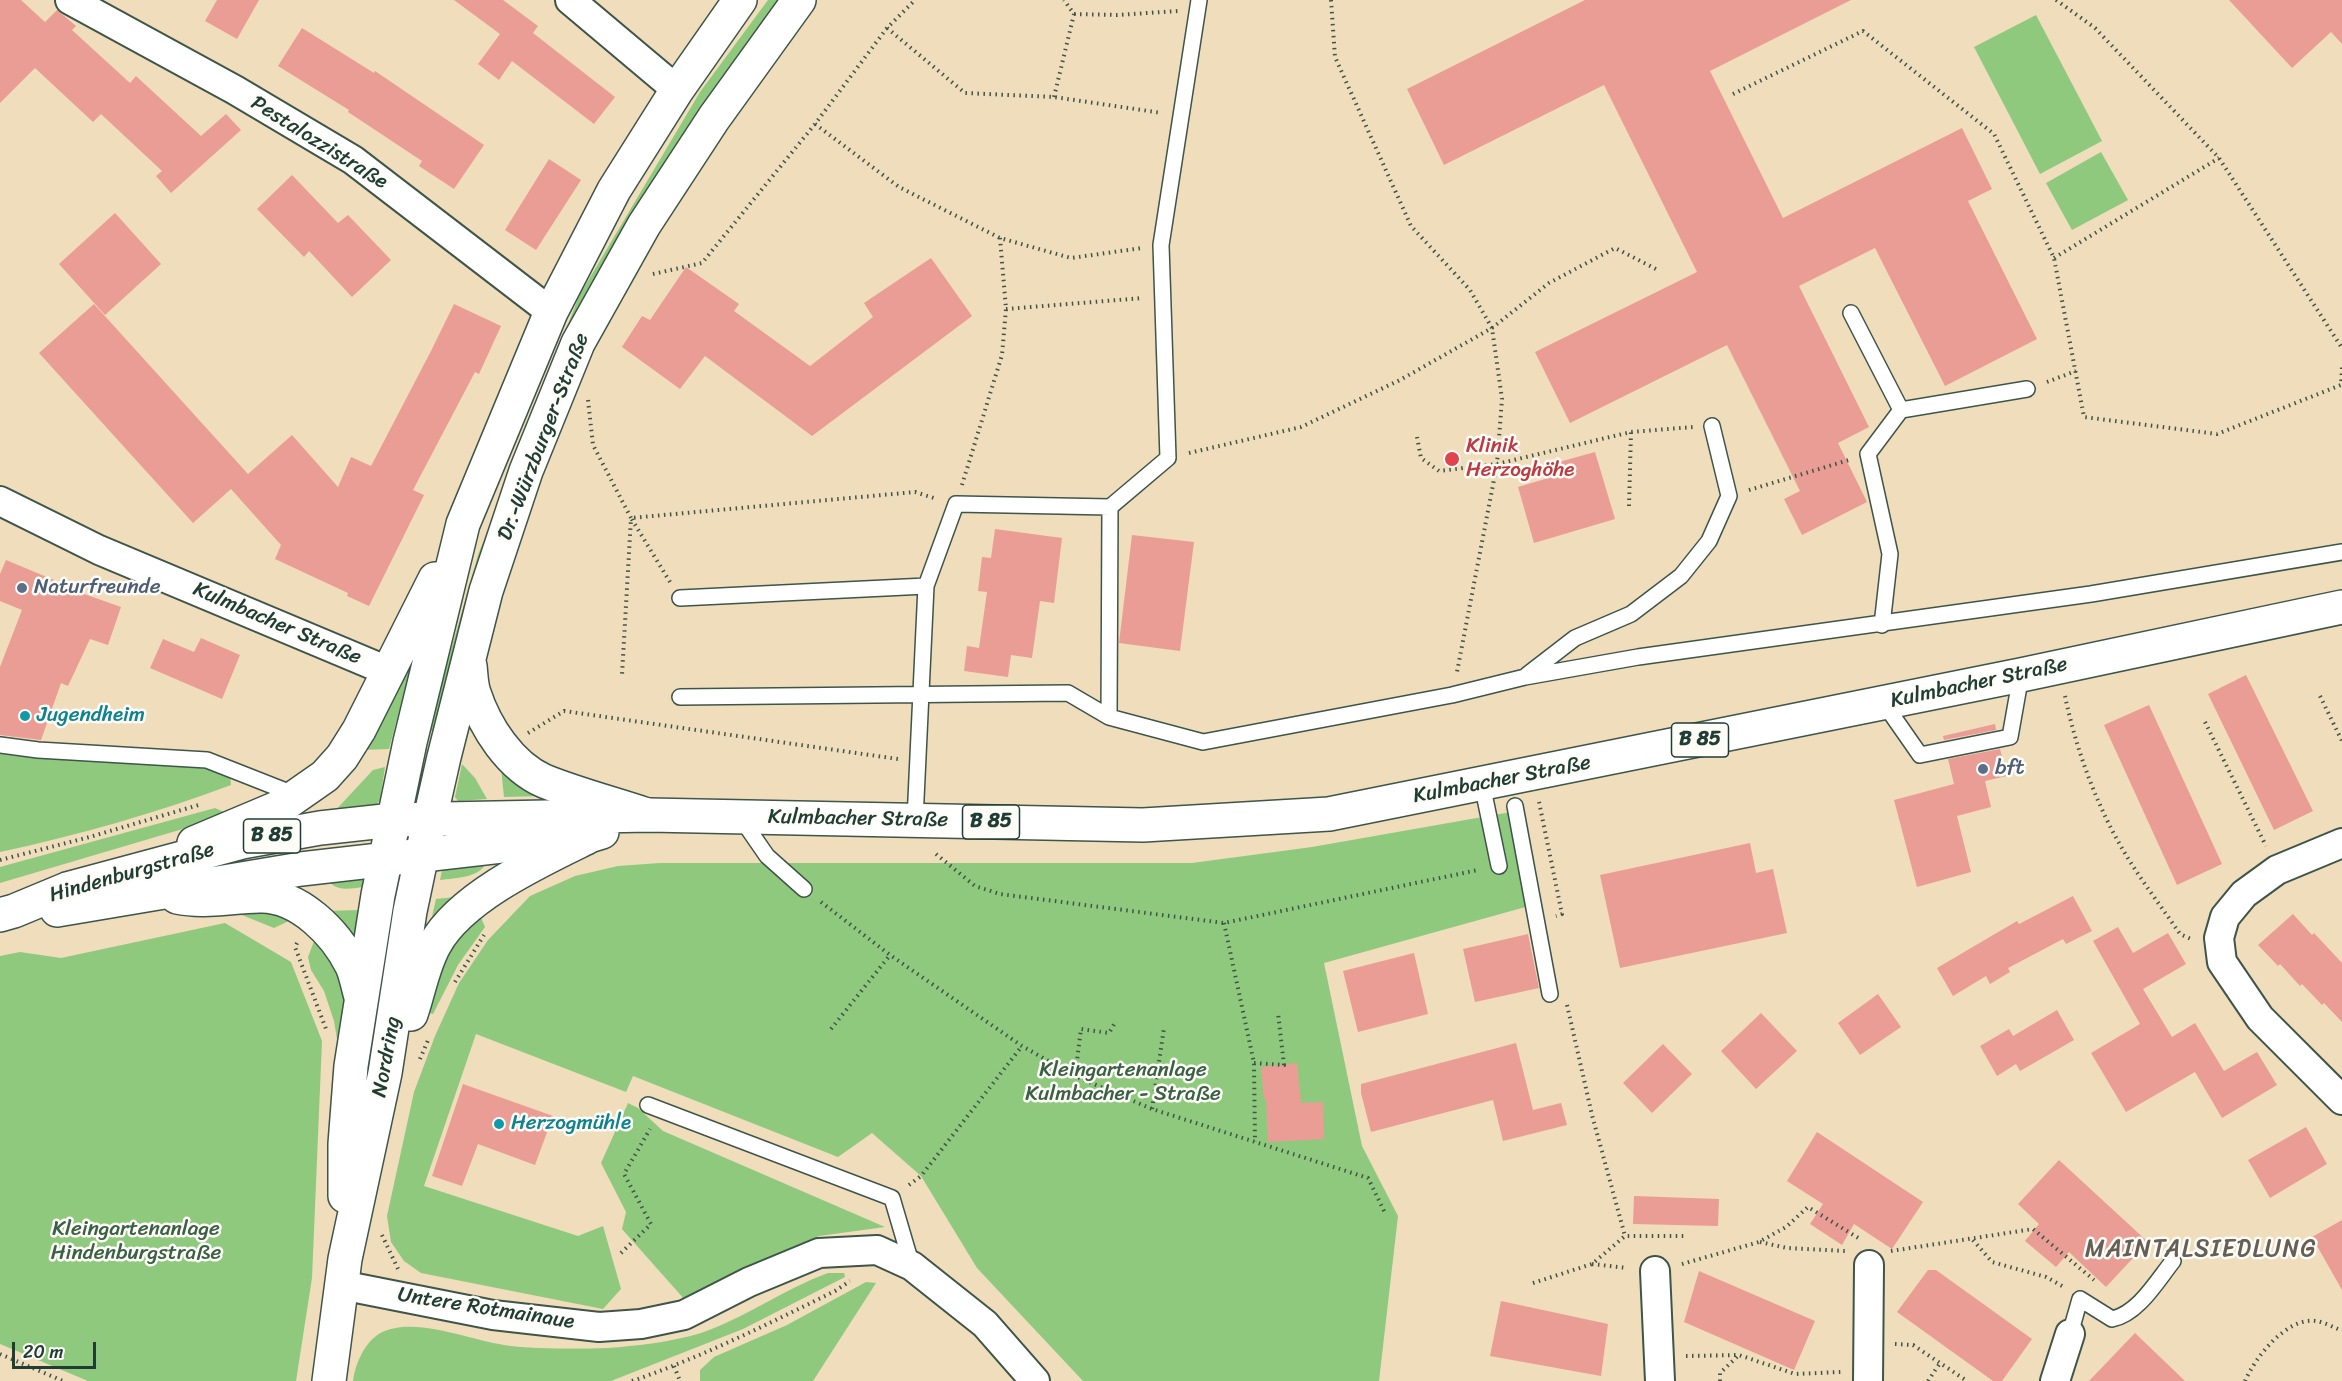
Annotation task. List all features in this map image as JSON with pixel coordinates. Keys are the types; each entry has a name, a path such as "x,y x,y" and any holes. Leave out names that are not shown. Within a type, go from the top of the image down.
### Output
{"main road":[{"name":"Dr.-Würzburger-Straße","path":"385,858 463,524 551,312 614,190 677,90 740,0"},
{"name":"Dr.-Würzburger-Straße","path":"422,854 486,591 526,471 578,343 644,225 714,118 799,0"},
{"path":"361,997 352,966 336,942 323,927 295,906 263,896 189,900 155,879 189,845 249,821 299,796 325,776 342,757 390,672 463,524"},
{"name":"Kulmbacher Straße","path":"430,818 649,815 1143,825 1317,815 2021,675 2342,607"},
{"path":"470,659 473,691 485,719 504,748 520,765 542,780 649,815"},
{"name":"Kulmbacher Straße","path":"422,854 496,848 589,836 649,815"},
{"name":"Hindenburgstraße","path":"7,913 66,909 155,879 253,840 320,828 430,818"},
{"path":"385,1074 409,1021 429,956 445,931 487,893 542,860 589,836"},
{"name":"Hindenburgstraße","path":"155,879 301,869 422,854"},
{"name":"Nordring","path":"329,1381 343,1272 385,1074 410,911 422,854"},
{"name":"Nordring","path":"343,1272 345,1144 351,1066 385,858"}],"street":[{"name":"Pestalozzistraße","path":"70,0 235,90 353,160 551,312"},
{"path":"570,0 677,90"},
{"name":"Kulmbacher Straße","path":"0,501 99,550 390,672"},
{"path":"2342,843 2277,870 2244,894 2224,917 2219,938 2222,962 2260,1018 2342,1100"},
{"name":"Untere Rotmainaue","path":"343,1272 411,1298 493,1315 541,1322 599,1326 641,1324 684,1314 749,1282 819,1253 877,1250 912,1266 985,1324 1035,1381"},
{"path":"1868,1377 1869,1265"},
{"path":"1656,1271 1660,1369"},
{"path":"2055,1381 2070,1334"}],"lane":[{"path":"915,820 926,586 956,504 1110,507 1168,458 1161,245 1198,5"},
{"path":"1851,313 1901,410"},
{"path":"1882,625 1890,554 1868,454 1901,410 2026,389"},
{"path":"1525,677 1575,638 1631,614 1681,576 1709,542 1729,496 1712,426"},
{"path":"1109,717 1110,507"},
{"path":"680,697 1068,693 1109,717 1203,742 1452,695 1525,677 1673,652 1870,624 1882,625 2091,594 2342,552"},
{"path":"680,598 926,586"},
{"path":"1883,702 1920,755 2010,737 2021,675"},
{"path":"0,745 38,750 207,760 299,796"},
{"path":"1482,784 1499,866"},
{"path":"1515,806 1550,994"},
{"path":"740,817 767,856 804,889"},
{"path":"654,1108 892,1198 912,1266"},
{"path":"2070,1334 2080,1299 2112,1319 2120,1317 2139,1302 2173,1261"}],"path":[{"path":"649,274 702,263 815,124 887,28 915,0"},
{"path":"1054,97 1074,14 1064,0"},
{"path":"1331,0 1335,57 1411,226 1470,290 1492,328 1502,399 1497,464 1452,695"},
{"path":"2056,0 2095,28 2219,158 2342,348"},
{"path":"1074,14 1117,15 1198,5"},
{"path":"887,28 965,93 1054,97 1180,116"},
{"path":"1733,94 1863,31 1994,134 2055,258 2084,417 2217,434 2341,386 2342,367"},
{"path":"815,124 899,188 1000,238 1071,258 1161,245"},
{"path":"2055,258 2219,158"},
{"path":"631,518 915,492 956,504 1002,355 1006,309 1000,238"},
{"path":"1168,458 1301,427 1400,380 1492,328 1549,283 1615,248 1658,270"},
{"path":"1006,309 1139,298"},
{"path":"2026,389 2076,371"},
{"path":"587,392 593,445 631,518 680,598"},
{"path":"1417,437 1421,458 1439,471 1497,464 1631,432 1712,426"},
{"path":"1629,506 1631,432"},
{"path":"1729,496 1868,454"},
{"path":"622,675 629,589 631,518"},
{"path":"2064,693 2073,736 2111,828 2124,852 2180,934 2221,951"},
{"path":"2320,696 2342,741"},
{"path":"504,748 564,711 917,762"},
{"path":"2205,722 2277,870"},
{"path":"0,860 206,803"},
{"path":"936,854 975,886 1000,894 1224,923 1499,866"},
{"path":"804,889 890,955 1022,1046 1075,1076 1152,1109 1368,1178 1386,1215"},
{"path":"1224,923 1254,1063 1255,1142"},
{"path":"451,989 460,971 489,929"},
{"path":"831,1029 890,955"},
{"path":"1254,1063 1284,1065 1278,1013"},
{"path":"1075,1076 1081,1029 1109,1033 1116,1021"},
{"path":"1152,1109 1164,1028"},
{"path":"418,1064 430,1035"},
{"path":"921,1176 1022,1046"},
{"path":"621,1253 651,1224 624,1174 654,1108"},
{"path":"1592,1114 1625,1236"},
{"path":"382,1233 411,1298"},
{"path":"1533,1283 1592,1264 1625,1236 1687,1236"},
{"path":"1972,1239 1992,1262 2046,1277 2080,1299"},
{"path":"1759,1242 1787,1248 1865,1252 1869,1265"},
{"path":"632,1381 738,1339 835,1291 866,1270 877,1250"},
{"path":"2245,1381 2253,1363 2278,1337 2293,1326 2314,1321 2338,1329 2342,1328"},
{"path":"1869,1344 1913,1345 1967,1381"},
{"path":"0,1354 63,1381"},
{"path":"1720,1381 1720,1373 1739,1355"},
{"path":"1660,1369 1739,1355 1795,1374 1868,1377"},
{"path":"1928,1381 1940,1363"},
{"path":"674,1366 680,1381"}],"green space":[{"path":"768,0 793,0 619,248 435,726 426,738 478,555 579,296 700,92"},
{"path":"2036,15 2102,141 2040,174 1974,47"},
{"path":"2101,152 2128,200 2072,230 2046,183"},
{"path":"405,662 412,663 389,749 361,750"},
{"path":"0,752 229,765 231,785 117,823 0,852"},
{"path":"500,758 544,796 504,797"},
{"path":"462,764 475,778 487,799 458,801 455,797"},
{"path":"385,767 380,800 376,805 333,813 373,770"},
{"path":"215,808 230,815 0,883 0,867"},
{"name":"Kleingartenanlage Kulmbacher - Straße","path":"1511,812 1529,906 1324,963 1362,1146 1398,1216 1379,1381 1083,1381 977,1268 921,1176 872,1133 838,1157 633,1076 626,1092 476,1034 424,1186 578,1236 603,1226 621,1289 603,1309 421,1273 404,1261 391,1242 387,1216 414,1092 435,1036 459,983 488,940 530,896 575,876 618,866 660,863 1192,863 1312,847"},
{"path":"487,859 485,865 475,873 440,880 444,861"},
{"path":"322,873 365,875 365,887 346,889 336,887"},
{"path":"474,895 431,921 436,899"},
{"path":"248,905 293,919 274,928 227,909"},
{"path":"359,910 355,946 324,911"},
{"path":"479,913 485,927 458,965 433,1014 429,1013 444,958 457,936"},
{"name":"Kleingartenanlage Hindenburgstraße","path":"225,923 291,962 322,1041 312,1278 296,1381 88,1381 0,1344 0,956 20,952 61,958"},
{"path":"316,936 340,969 347,999 339,1051 334,1021 324,991 311,970 308,957"},
{"path":"628,1103 638,1108 663,1131 885,1227 819,1236 685,1300 622,1229 626,1212 601,1163"},
{"path":"828,1273 844,1273 845,1277 743,1329 611,1381 353,1381 360,1357 370,1342 376,1336 391,1329 420,1327 435,1329 497,1344 522,1347 559,1349 642,1345 690,1336 717,1327"},
{"path":"866,1282 876,1283 813,1381 700,1381 700,1370 714,1357 787,1325"}],"building":[{"path":"0,0 21,0 45,22 57,10 76,26 72,30 130,83 136,76 201,136 226,114 241,130 171,193 156,176 162,171 101,114 93,122 35,68 0,103"},
{"path":"217,0 259,0 237,39 205,21"},
{"path":"454,0 503,0 538,26 533,33 615,97 594,124 512,61 499,80 478,64 500,34"},
{"path":"1585,0 1851,0 1710,71 1783,218 1962,128 1992,189 1968,201 2037,339 1945,386 1875,248 1799,286 1869,427 1838,443 1867,502 1802,535 1784,499 1800,491 1727,345 1570,423 1535,352 1697,272 1604,85 1444,165 1407,89"},
{"path":"2229,0 2342,0 2342,44 2331,32 2292,68"},
{"path":"302,28 374,73 375,71 484,145 454,189 419,166 422,161 348,112 349,110 278,66"},
{"path":"549,159 581,180 536,250 505,230"},
{"path":"292,175 338,223 348,215 391,260 352,297 309,251 304,257 257,209"},
{"path":"115,213 161,264 105,315 59,264"},
{"path":"931,258 972,316 812,436 705,356 680,389 622,347 642,316 650,320 686,267 739,304 734,311 810,366 873,317 864,303"},
{"path":"94,304 248,474 292,435 338,487 351,457 371,466 454,304 501,326 479,374 475,372 413,490 424,495 369,606 347,596 348,593 275,559 281,545 231,489 193,523 39,353"},
{"path":"1595,452 1615,519 1534,543 1518,487 1562,474 1559,462"},
{"path":"995,529 1062,538 1054,603 1040,601 1032,658 1011,655 1008,677 964,671 967,646 979,648 987,592 978,591 982,557 991,558"},
{"path":"1132,535 1194,542 1180,651 1119,643"},
{"path":"6,560 54,580 53,583 121,607 108,645 90,639 68,686 61,683 41,740 0,735 0,667 22,610 0,601 0,574"},
{"path":"201,638 240,655 222,699 150,668 163,639 194,652"},
{"path":"2246,675 2313,811 2274,830 2208,694"},
{"path":"2149,705 2222,864 2177,885 2104,725"},
{"path":"1995,724 1996,730 1944,740 1943,736"},
{"path":"2000,749 2007,776 1985,781 1991,807 1957,816 1971,872 1917,887 1894,800 1954,784 1948,759"},
{"path":"1750,843 1756,873 1773,869 1787,933 1620,968 1600,875"},
{"path":"2073,896 2092,931 2066,944 2063,939 2008,968 2010,972 1990,984 1986,976 1953,996 1937,968 2017,921 2019,924"},
{"path":"2293,914 2342,963 2342,1022 2302,984 2300,986 2280,964 2278,966 2258,945"},
{"path":"2118,927 2133,953 2168,933 2186,964 2143,989 2172,1037 2195,1023 2224,1071 2257,1052 2277,1085 2222,1118 2195,1072 2126,1112 2091,1053 2140,1024 2093,941"},
{"path":"1528,934 1539,988 1475,1002 1463,949"},
{"path":"1414,953 1428,1014 1358,1032 1343,971"},
{"path":"1878,994 1901,1027 1860,1055 1838,1023"},
{"path":"2057,1010 2074,1040 2020,1071 2016,1064 1997,1076 1980,1046 2009,1029 2013,1036"},
{"path":"1761,1013 1797,1051 1756,1089 1721,1051"},
{"path":"1516,1043 1533,1110 1561,1103 1567,1125 1503,1141 1493,1100 1371,1132 1361,1093 1361,1084"},
{"path":"1663,1044 1692,1074 1652,1113 1623,1083"},
{"path":"1297,1063 1301,1103 1323,1102 1324,1139 1268,1142 1266,1099 1264,1100 1261,1067"},
{"name":"Herzogmühle","path":"463,1084 553,1116 535,1165 478,1144 462,1186 432,1176"},
{"path":"2306,1127 2327,1164 2270,1198 2248,1160"},
{"path":"1817,1132 1923,1202 1892,1249 1854,1224 1842,1245 1810,1224 1823,1204 1787,1181"},
{"path":"2059,1160 2148,1242 2106,1287 2069,1252 2056,1267 2025,1241 2039,1224 2018,1204"},
{"path":"1634,1196 1719,1199 1718,1226 1633,1224"},
{"path":"2342,1220 2342,1290 2312,1237"},
{"path":"1928,1270 1936,1270 2032,1339 2002,1381 1993,1381 1897,1312"},
{"path":"1699,1271 1815,1321 1794,1370 1684,1322"},
{"path":"1501,1301 1608,1324 1601,1376 1490,1356"},
{"path":"2135,1333 2185,1381 2089,1381"}],"place":[{"name":"Klinik Herzoghöhe","path":"1452,459"},
{"name":"Naturfreunde","path":"22,588"},
{"name":"Jugendheim","path":"25,716"},
{"name":"bft","path":"1983,769"},
{"name":"Herzogmühle","path":"499,1124"}],"district":[{"name":"MAINTALSIEDLUNG","path":"2201,1250"}]}
